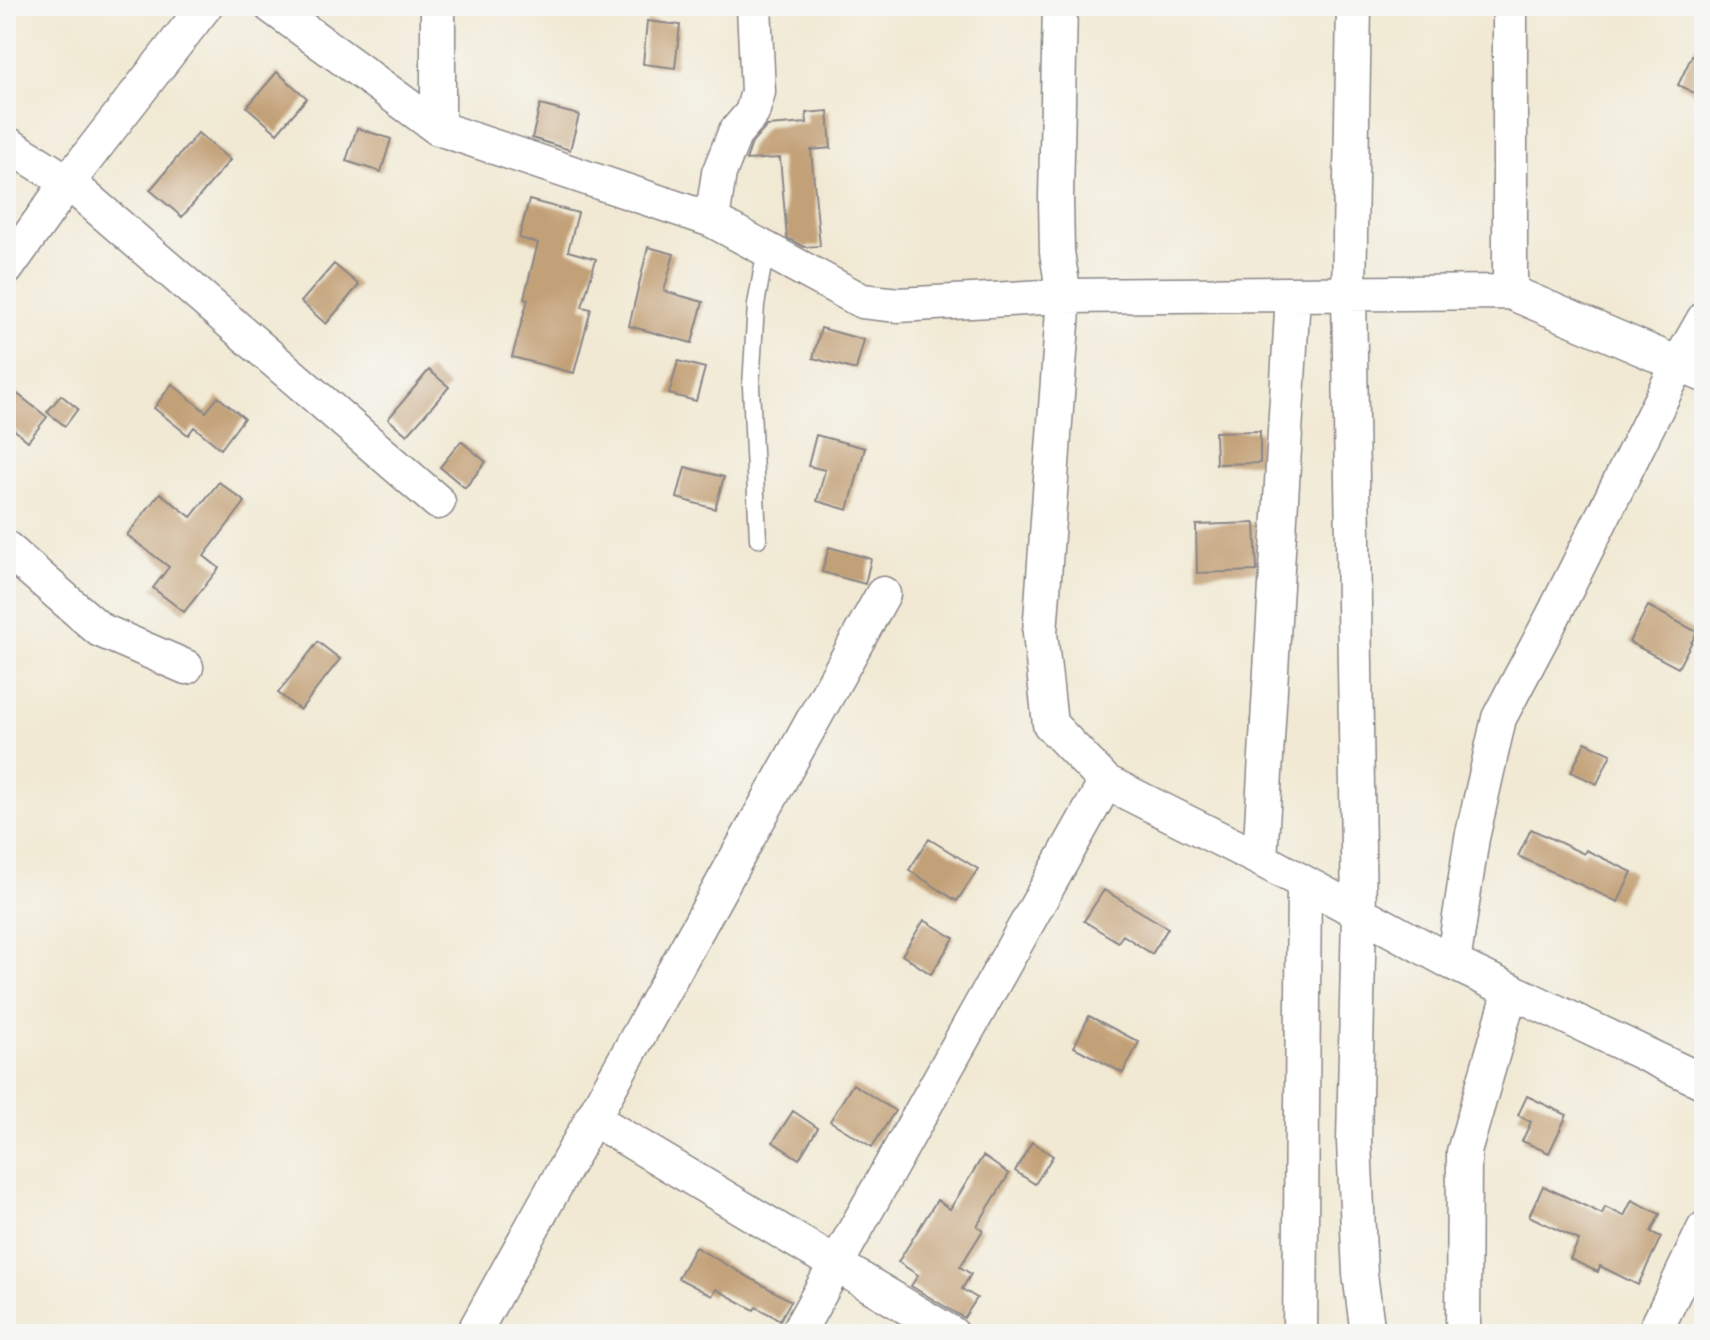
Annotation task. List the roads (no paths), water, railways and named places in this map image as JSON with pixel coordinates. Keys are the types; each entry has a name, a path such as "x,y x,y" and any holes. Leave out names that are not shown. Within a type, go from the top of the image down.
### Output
{"street":[{"path":"6,269 68,182 205,6"},
{"path":"271,6 438,128 712,220 862,301 898,305 1064,296 1510,292 1692,369"},
{"path":"438,6 438,128"},
{"path":"712,220 719,173 735,133 752,113 758,92 754,6"},
{"path":"1060,6 1056,198 1057,252 1064,296 1040,633 1050,724 1106,782 1260,859 1453,963 1704,1082"},
{"path":"1354,6 1349,294 1359,912 1354,1142 1360,1274 1368,1334"},
{"path":"1510,6 1510,292"},
{"path":"6,143 68,182 438,502"},
{"path":"1260,859 1293,295"},
{"path":"1453,963 1472,838 1499,718 1560,602 1692,369 1704,319"},
{"path":"6,548 100,630 186,667"},
{"path":"473,1334 883,594"},
{"path":"797,1334 1106,782"},
{"path":"1300,1334 1304,883"},
{"path":"1463,1334 1464,1152 1511,990"},
{"path":"592,1118 952,1334"},
{"path":"1654,1334 1704,1229"}],"lane":[{"path":"758,539 751,386 756,305 766,249"}]}
